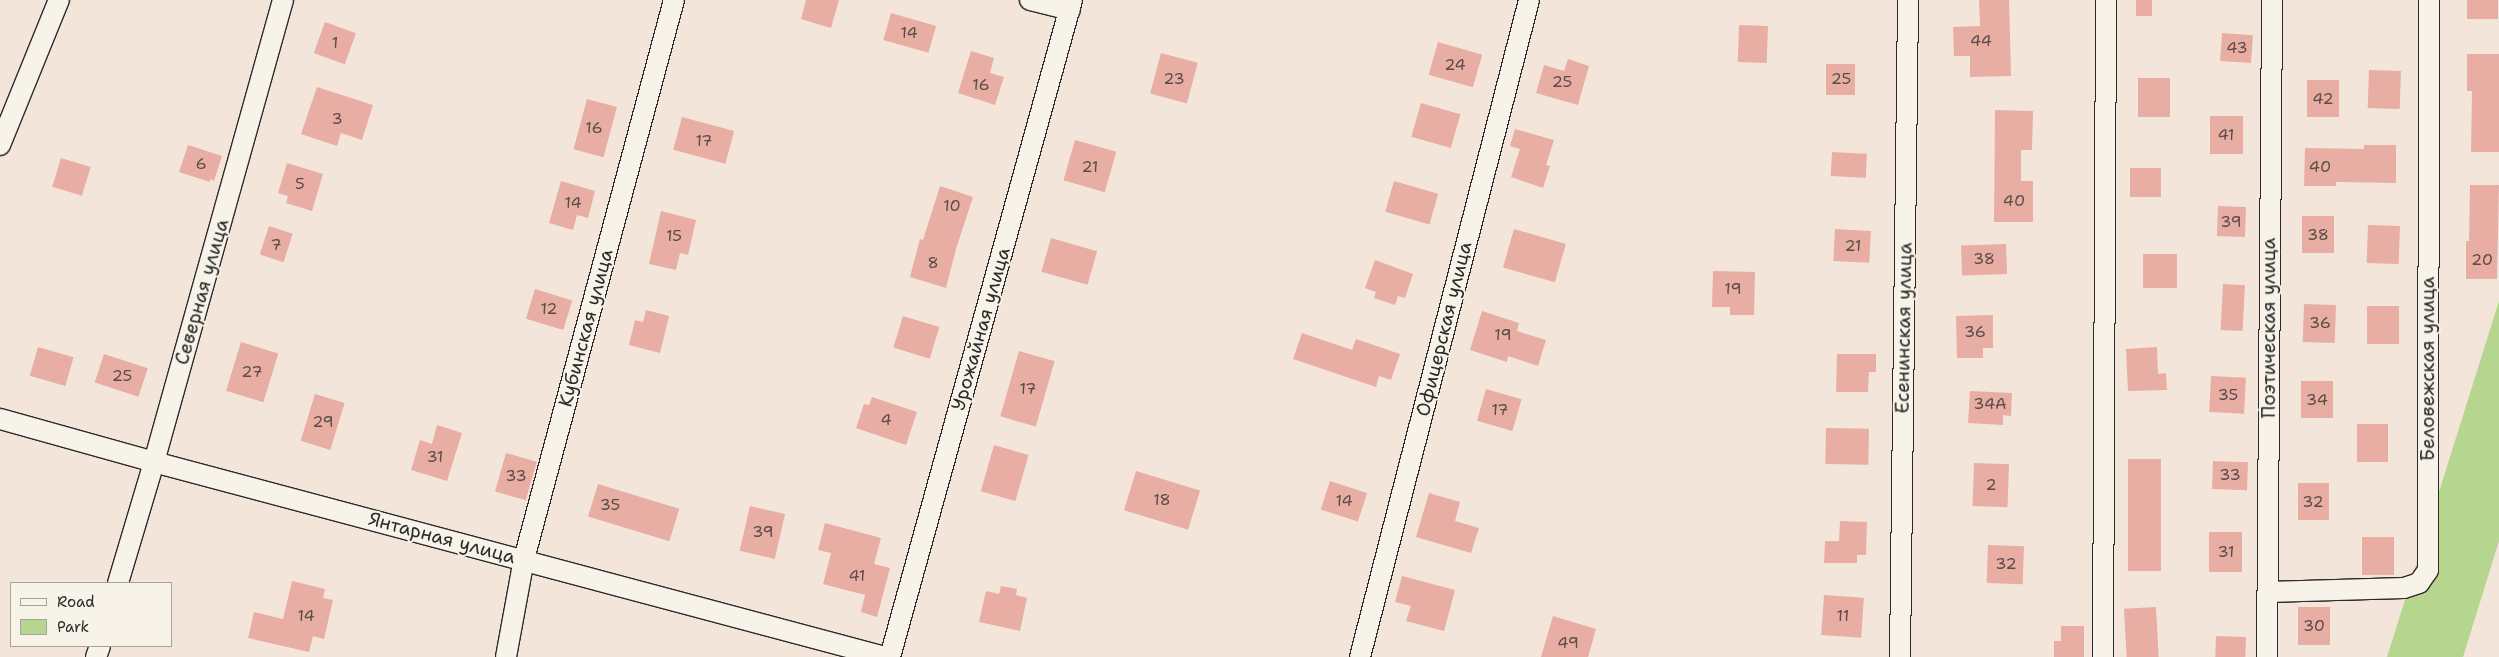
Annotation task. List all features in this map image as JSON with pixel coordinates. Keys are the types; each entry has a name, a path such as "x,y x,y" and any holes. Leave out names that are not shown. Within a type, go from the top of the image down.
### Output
{"street":[{"path":"0,145 59,0"},
{"name":"Северная улица","path":"118,582 154,462 283,0"},
{"name":"Кубинская улица","path":"506,657 524,559 674,0"},
{"path":"1030,0 1071,5"},
{"name":"Офицерская улица","path":"1360,657 1529,0"},
{"name":"Есенинская улица","path":"1900,657 1908,0"},
{"path":"2103,657 2106,0"},
{"name":"Поэтическая улица","path":"2267,657 2272,0"},
{"name":"Беловежская улица","path":"2268,592 2404,588 2419,582 2428,570 2429,0"},
{"name":"Урожайная улица","path":"890,657 1071,5"},
{"name":"Янтарная улица","path":"0,419 154,462 524,559 885,657"}],"green space":[{"path":"2499,301 2499,541 2463,657 2387,657"}],"building":[{"path":"806,0 839,0 831,28 801,19"},
{"path":"1979,0 2009,0 2011,76 1970,77 1970,56 1954,56 1953,27 1980,26"},
{"path":"2136,0 2152,0 2152,16 2136,16"},
{"path":"2467,0 2498,0 2498,19 2467,19"},
{"path":"891,13 936,26 928,53 883,40"},
{"path":"325,22 356,33 345,64 314,53"},
{"path":"1739,25 1768,26 1767,63 1738,62"},
{"path":"2222,33 2253,35 2251,63 2220,61"},
{"path":"1438,42 1482,55 1473,87 1429,75"},
{"path":"971,51 994,58 990,73 1004,77 995,105 958,93"},
{"path":"1161,53 1198,63 1187,103 1150,94"},
{"path":"2467,54 2499,54 2499,152 2471,152 2472,91 2467,91"},
{"path":"1568,59 1589,66 1578,105 1536,93 1544,65 1564,71"},
{"path":"1826,64 1855,64 1855,95 1826,95"},
{"path":"2369,70 2401,71 2400,109 2368,108"},
{"path":"2138,78 2170,78 2170,117 2138,117"},
{"path":"2307,80 2339,80 2339,117 2307,117"},
{"path":"317,87 373,105 362,140 341,133 337,146 301,134"},
{"path":"587,99 617,107 603,157 574,149"},
{"path":"1421,103 1460,114 1451,148 1411,137"},
{"path":"1995,110 2033,111 2032,150 2021,150 2021,181 2033,181 2033,222 1994,222"},
{"path":"2210,116 2243,116 2243,154 2210,154"},
{"path":"682,117 734,131 725,164 673,150"},
{"path":"1515,129 1554,140 1546,165 1550,166 1543,188 1511,177 1520,149 1510,146"},
{"path":"1075,140 1116,152 1105,192 1063,180"},
{"path":"188,145 222,156 214,181 210,179 210,182 179,172"},
{"path":"2364,145 2396,145 2396,183 2336,182 2336,186 2304,186 2305,148 2364,149"},
{"path":"1832,152 1867,154 1866,178 1831,176"},
{"path":"61,158 91,167 82,196 52,187"},
{"path":"287,163 323,174 312,211 286,203 288,196 278,193"},
{"path":"2130,168 2161,168 2161,197 2130,197"},
{"path":"561,181 595,191 588,218 577,215 573,230 549,223"},
{"path":"1394,181 1438,194 1429,224 1385,212"},
{"path":"2470,185 2499,185 2497,279 2466,279 2466,241 2469,241"},
{"path":"940,186 973,197 956,249 946,288 910,277 920,239 923,240"},
{"path":"2218,206 2246,207 2245,237 2217,236"},
{"path":"661,211 696,220 688,255 680,253 676,270 649,264"},
{"path":"2302,216 2334,216 2334,253 2302,253"},
{"path":"2368,225 2400,226 2399,264 2367,263"},
{"path":"269,226 293,234 284,262 260,255"},
{"path":"1514,229 1566,244 1555,282 1503,267"},
{"path":"1835,229 1871,231 1869,263 1833,261"},
{"path":"1051,238 1097,251 1087,285 1041,272"},
{"path":"2006,244 2007,274 1962,276 1961,246"},
{"path":"2143,254 2177,254 2177,288 2143,288"},
{"path":"1375,260 1413,274 1405,298 1398,296 1395,305 1374,298 1376,292 1365,288"},
{"path":"1713,271 1755,272 1754,315 1730,315 1730,307 1712,307"},
{"path":"2223,284 2245,285 2243,331 2221,330"},
{"path":"535,289 572,300 563,330 526,319"},
{"path":"2304,304 2336,305 2335,343 2303,342"},
{"path":"2367,306 2399,306 2399,344 2367,344"},
{"path":"646,310 669,316 660,353 629,345 635,320 643,322"},
{"path":"1482,311 1519,323 1517,331 1546,340 1538,366 1508,356 1507,362 1470,350"},
{"path":"1993,315 1993,348 1983,348 1983,358 1957,358 1956,316"},
{"path":"903,316 939,327 930,359 893,348"},
{"path":"1302,333 1352,350 1356,339 1400,354 1391,380 1379,376 1376,387 1293,359"},
{"path":"241,342 278,353 263,402 226,391"},
{"path":"38,347 74,357 65,386 30,376"},
{"path":"2157,347 2158,374 2166,373 2167,390 2128,391 2126,349"},
{"path":"1019,351 1055,361 1036,427 1000,416"},
{"path":"104,354 148,368 138,397 95,383"},
{"path":"1837,354 1876,354 1876,372 1869,372 1868,392 1836,392"},
{"path":"2211,376 2246,378 2244,414 2209,412"},
{"path":"2301,381 2333,381 2333,418 2301,418"},
{"path":"1486,389 1522,399 1512,431 1477,421"},
{"path":"1970,391 2012,393 2011,416 2003,415 2003,425 1968,423"},
{"path":"315,394 345,403 330,450 301,441"},
{"path":"872,397 917,412 906,445 856,428 864,404 869,405"},
{"path":"2357,424 2388,424 2388,462 2357,462"},
{"path":"437,425 462,433 447,481 411,470 420,440 432,444"},
{"path":"1826,428 1869,429 1868,465 1825,464"},
{"path":"994,445 1029,455 1015,501 981,491"},
{"path":"506,453 537,462 526,500 495,491"},
{"path":"2128,459 2161,459 2161,571 2128,571"},
{"path":"2213,461 2248,462 2247,490 2212,489"},
{"path":"1974,463 2009,464 2007,507 1972,506"},
{"path":"1136,471 1200,491 1188,530 1124,510"},
{"path":"1330,481 1367,493 1358,522 1321,510"},
{"path":"2298,483 2329,483 2329,520 2298,520"},
{"path":"598,484 679,509 669,541 588,517"},
{"path":"1429,493 1460,502 1455,521 1479,528 1471,553 1416,537"},
{"path":"750,506 785,514 775,559 740,551"},
{"path":"1840,521 1867,522 1866,555 1857,555 1857,563 1824,563 1825,541 1839,541"},
{"path":"825,523 881,538 874,564 890,568 877,617 861,612 865,595 823,584 831,553 818,550"},
{"path":"2209,532 2242,532 2242,572 2209,572"},
{"path":"2362,537 2394,537 2394,575 2362,575"},
{"path":"1988,545 2024,546 2023,584 1987,583"},
{"path":"1402,576 1455,590 1444,631 1406,621 1411,606 1395,602"},
{"path":"292,581 325,589 323,598 333,600 324,639 313,636 309,652 248,638 254,612 283,619"},
{"path":"1001,586 1017,589 1016,595 1027,598 1020,631 979,622 986,591 999,594"},
{"path":"1824,595 1864,598 1861,638 1821,635"},
{"path":"2156,607 2159,657 2127,657 2124,609"},
{"path":"2298,607 2330,607 2330,645 2298,645"},
{"path":"1553,616 1596,629 1588,657 1541,657"},
{"path":"2061,626 2084,626 2084,657 2054,657 2054,641 2061,641"},
{"path":"2216,636 2246,637 2245,657 2215,657"}]}
